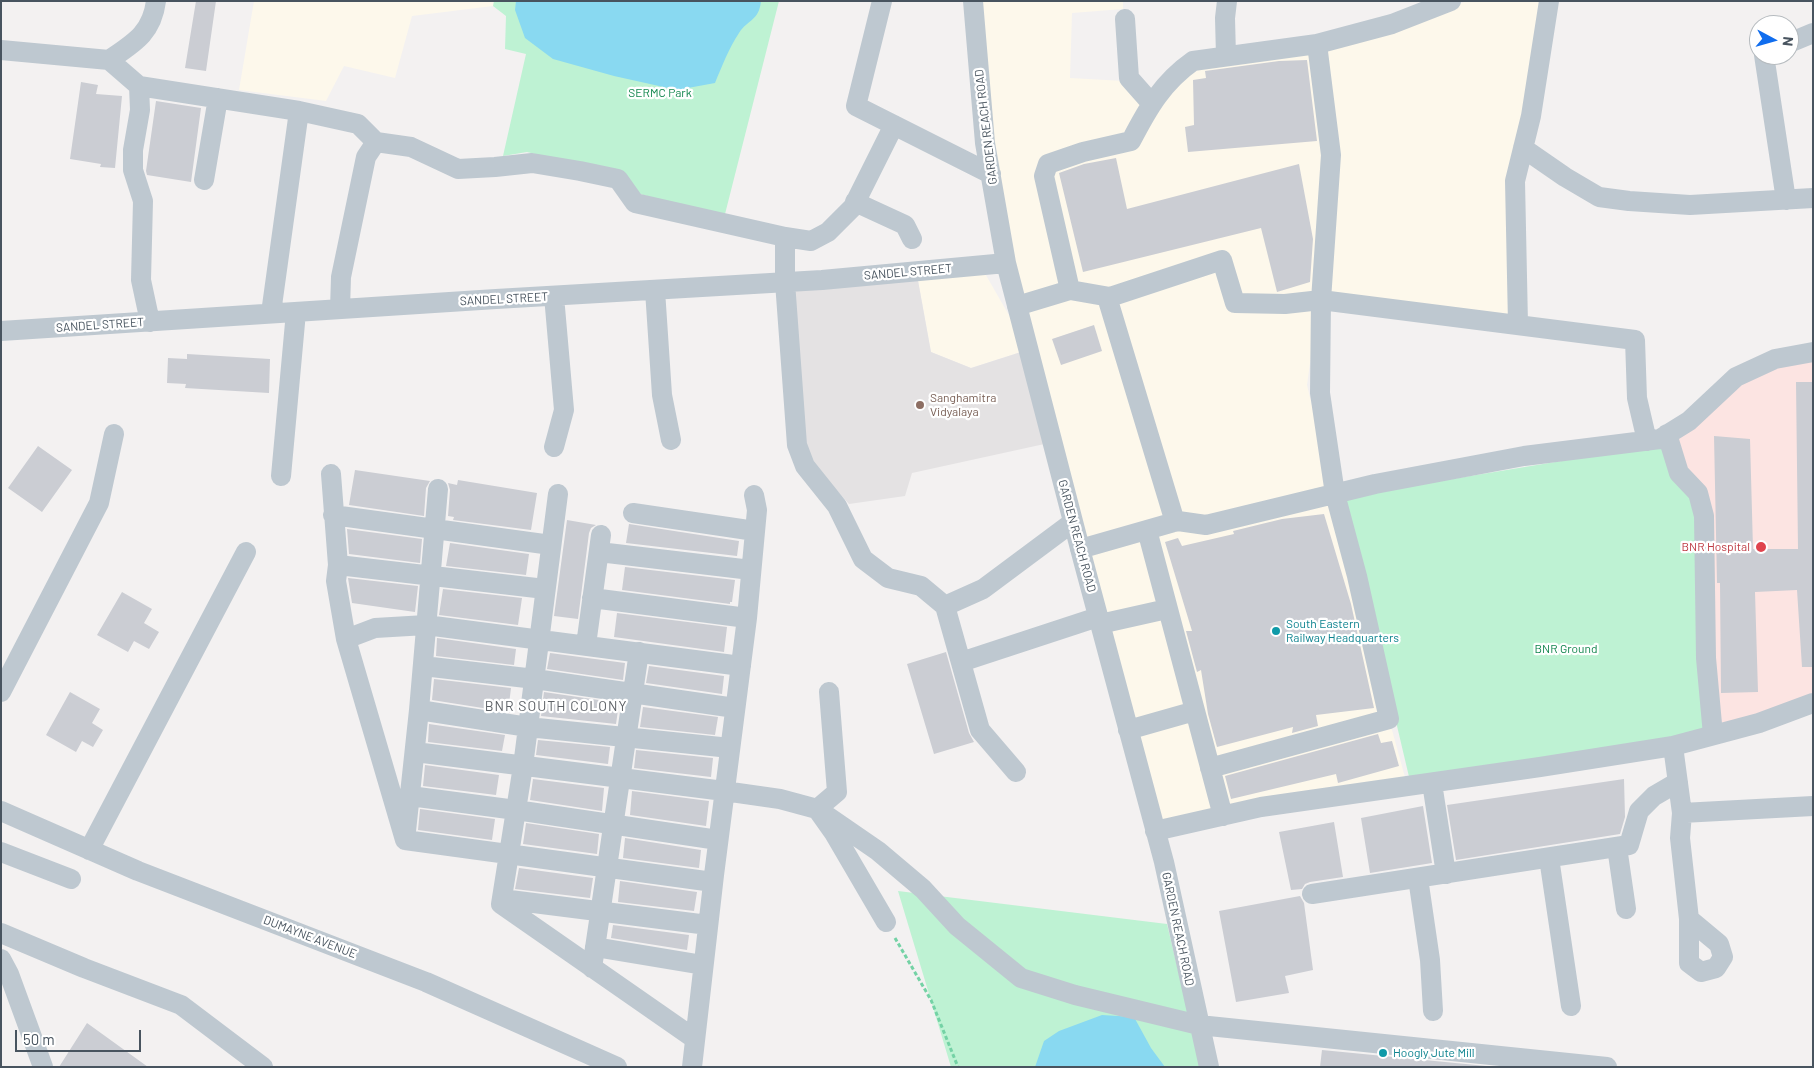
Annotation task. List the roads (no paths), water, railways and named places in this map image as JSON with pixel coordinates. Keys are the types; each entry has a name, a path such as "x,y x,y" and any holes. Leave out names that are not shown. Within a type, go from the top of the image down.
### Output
{"street":[{"path":"109,60 144,33 154,16 156,1"},
{"path":"882,1 856,106 991,174"},
{"name":"GARDEN REACH ROAD","path":"972,1 985,143 1006,263 1164,862 1209,1067"},
{"path":"1226,56 1225,18 1227,1"},
{"path":"1070,290 1044,176 1048,164 1083,152 1131,141 1159,92 1177,72 1193,61 1317,44 1392,24 1451,1"},
{"path":"1518,324 1515,181 1532,116 1549,1"},
{"path":"1125,19 1129,78 1152,104"},
{"path":"1799,39 1813,33"},
{"path":"1210,768 1389,719 1357,576 1335,494 1320,393 1321,300 1331,155 1317,44"},
{"path":"1,50 109,60 140,86 299,111 358,124 376,142 411,147 458,169 495,168 532,163 618,179 635,203 784,237 811,241 828,232 853,207 894,125"},
{"path":"1766,65 1786,200"},
{"path":"140,86 140,110 133,150 133,170 143,201 141,280 150,322"},
{"path":"204,180 218,98"},
{"path":"271,313 299,111"},
{"path":"340,309 341,277 366,157 376,142"},
{"path":"1523,148 1600,198 1690,205 1813,198"},
{"path":"855,202 905,225 912,239"},
{"path":"784,237 784,282 798,445 805,466 837,506 863,558 888,578 921,586 945,606 980,730 1016,772"},
{"path":"1017,306 1070,290 1107,297 1222,260 1234,302 1285,304 1321,300 1635,340 1637,398 1648,440"},
{"name":"SANDEL STREET","path":"1,331 784,282 1006,263"},
{"path":"655,290 662,395 672,440"},
{"path":"554,296 564,410 554,447"},
{"path":"1107,297 1175,522"},
{"path":"281,476 296,312"},
{"path":"1080,549 1178,521 1206,525 1375,484 1524,456 1660,439 1689,421 1736,377 1775,359 1813,352"},
{"path":"1,692 99,502 114,434"},
{"path":"1667,434 1679,473 1698,492 1704,516 1706,658 1713,735"},
{"path":"331,474 338,565 336,581 346,639 405,840"},
{"path":"405,840 419,710 438,489"},
{"path":"558,494 524,766 501,904 695,1039"},
{"path":"692,1067 724,791 747,618 757,510 754,495"},
{"path":"633,513 755,531"},
{"path":"333,515 551,545"},
{"path":"945,606 983,589 1073,522"},
{"path":"1147,530 1223,816"},
{"path":"586,645 600,544 751,570"},
{"path":"89,850 246,552"},
{"path":"338,565 545,589"},
{"path":"592,598 747,618"},
{"path":"961,662 1099,621 1167,609"},
{"path":"346,639 375,628 426,624 740,666"},
{"path":"592,968 639,652"},
{"path":"422,666 534,679 735,708"},
{"path":"817,810 837,792 829,692"},
{"path":"1155,831 1261,807 1674,746 1759,723 1813,702"},
{"path":"419,710 528,727 730,748"},
{"path":"1128,730 1195,710"},
{"path":"1674,746 1682,812 1680,838 1689,919"},
{"path":"415,752 780,799 817,810 878,851 923,889 957,926 1021,978 1075,995 1199,1025 1607,1067"},
{"path":"1312,894 1629,845 1639,811 1654,796 1678,782"},
{"path":"1432,783 1446,874"},
{"path":"410,796 718,840"},
{"path":"1682,812 1813,806"},
{"path":"817,810 834,833 886,922"},
{"name":"DUMAYNE AVENUE","path":"1,811 138,871 426,982 617,1067"},
{"path":"405,840 713,882"},
{"path":"1617,847 1626,909"},
{"path":"1,852 71,879"},
{"path":"1549,858 1572,1006"},
{"path":"1418,878 1430,960 1434,1011"},
{"path":"502,899 708,925"},
{"path":"1,933 181,1005 263,1067"},
{"path":"595,947 703,965"},
{"path":"1,959 9,974 43,1067"}],"water":[{"path":"516,1 761,1 756,16 742,28 732,45 715,83 677,90 614,76 553,59 525,38 515,10"},
{"path":"1102,1015 1134,1017 1151,1048 1165,1067 1035,1067 1044,1041 1059,1031"}],"place":[{"name":"Sanghamitra Vidyalaya","path":"920,405"},
{"name":"BNR Hospital","path":"1761,547"},
{"name":"South Eastern Railway Headquarters","path":"1276,631"},
{"name":"Hoogly Jute Mill","path":"1383,1053"}],"district":[{"name":"BNR SOUTH COLONY","path":"556,706"}],"park label":[{"name":"SERMC Park","path":"660,93"},
{"name":"BNR Ground","path":"1566,649"}]}
